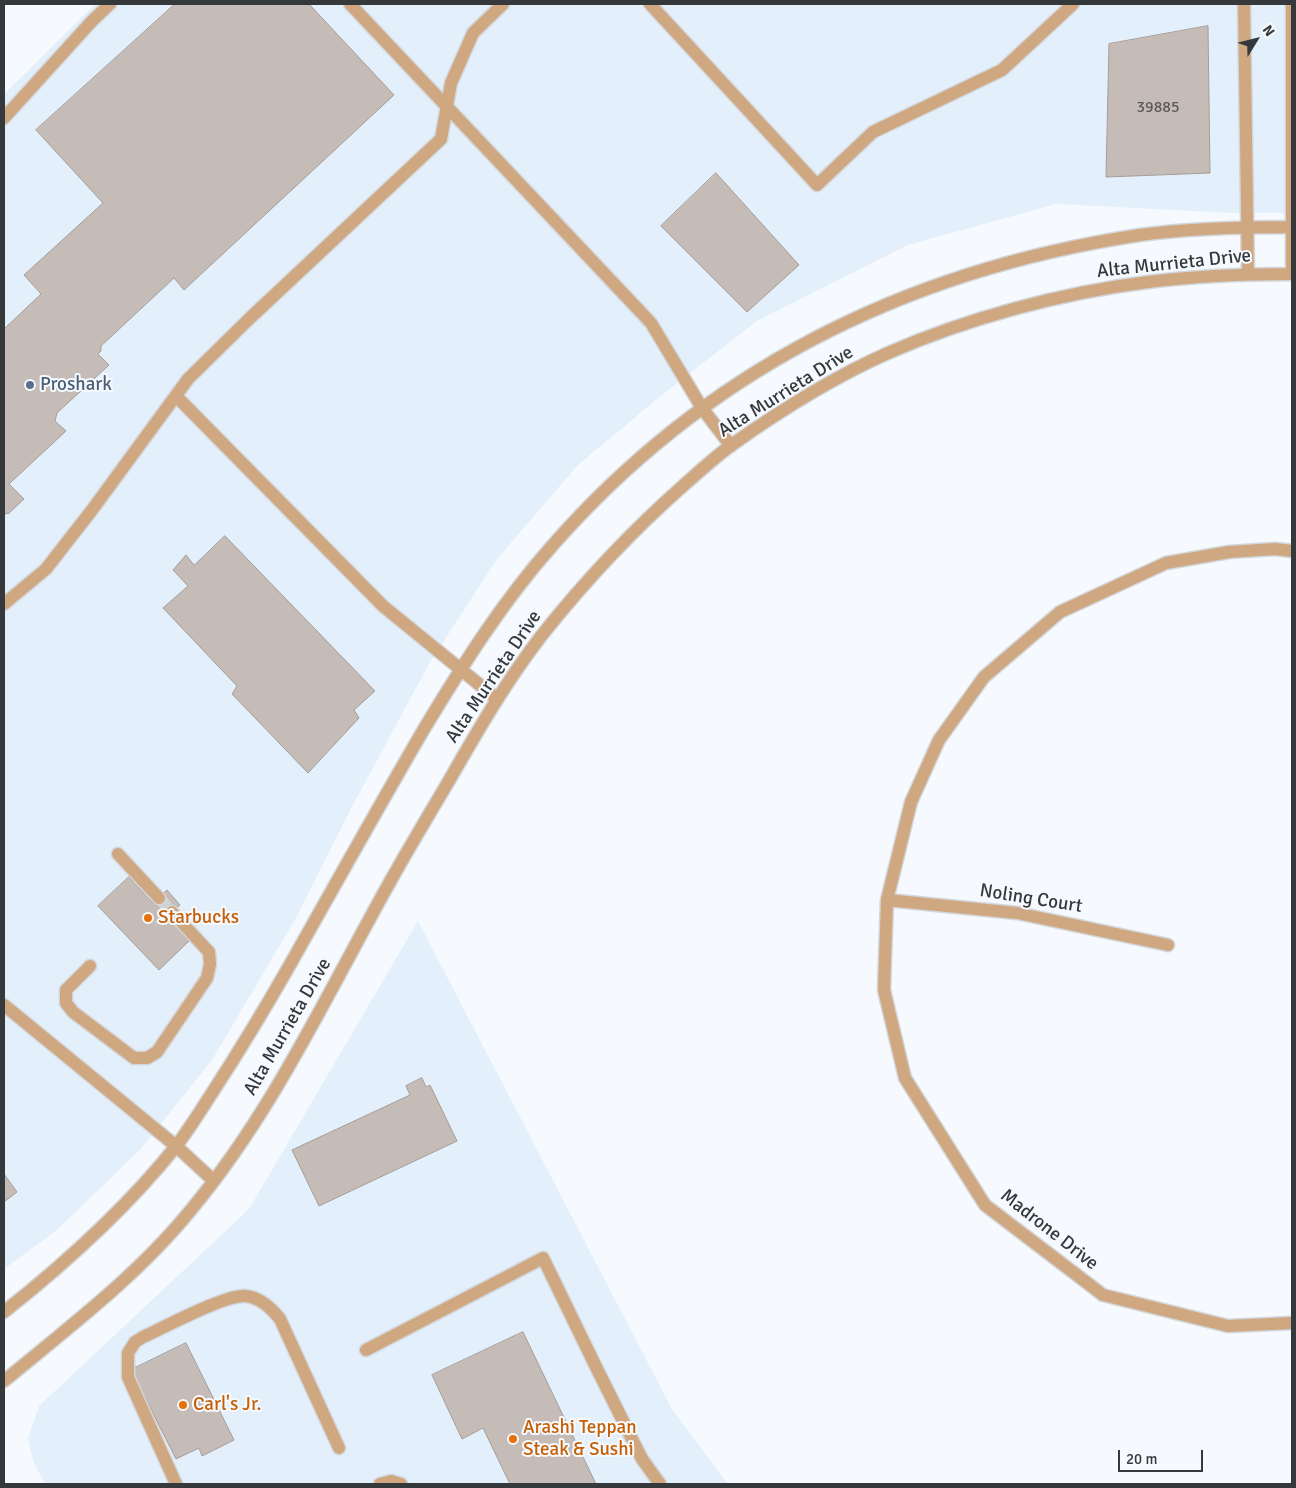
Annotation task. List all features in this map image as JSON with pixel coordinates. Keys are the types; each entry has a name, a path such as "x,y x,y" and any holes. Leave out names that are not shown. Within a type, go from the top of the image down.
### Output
{"street":[{"path":"4,118 92,21 110,4"},
{"path":"350,4 651,323 702,408 731,446"},
{"path":"4,604 46,568 92,510 188,379 238,329 441,139 451,83 472,33 503,4"},
{"path":"650,4 817,184 873,132 1002,70 1073,4"},
{"path":"1244,4 1248,274"},
{"path":"1292,4 1292,274"},
{"name":"Alta Murrieta Drive","path":"4,1312 91,1238 144,1184 176,1146 265,1010 396,779 462,669 519,588 557,541 626,470 702,408 754,372 799,345 900,298 962,276 1030,256 1141,235 1187,230 1292,227"},
{"name":"Alta Murrieta Drive","path":"4,1381 76,1322 138,1267 168,1238 214,1181 280,1083 392,879 498,699 544,632 614,551 666,500 731,446 832,382 886,354 938,333 1038,303 1103,288 1182,278 1248,274 1292,274"},
{"path":"176,396 383,606 498,699"},
{"name":"Madrone Drive","path":"1292,551 1275,549 1230,552 1166,563 1060,612 984,677 939,740 911,802 887,900 884,990 905,1078 985,1205 1103,1294 1228,1326 1292,1323"},
{"path":"118,854 159,898"},
{"name":"Noling Court","path":"887,900 1017,913 1168,945"},
{"path":"90,966 66,990 66,1003 73,1012 134,1058 147,1058 157,1052 207,978 210,964 209,952 172,912"},
{"path":"4,1005 176,1146 214,1181"},
{"path":"366,1350 543,1258 642,1460 660,1484"},
{"path":"176,1484 128,1378 128,1353 135,1342 143,1337 230,1297 246,1296 260,1301 274,1312 280,1320 339,1448"},
{"path":"380,1484 391,1481 401,1484"}],"shaded area":[{"path":"95,4 1292,4 1292,213 1233,213 1056,204 908,245 757,321 662,395 578,465 497,559 429,664 353,805 296,918 212,1060 140,1150 57,1230 4,1269 4,94"},
{"path":"418,921 672,1409 728,1484 45,1484 33,1461 28,1438 39,1406 249,1209"}],"building":[{"path":"175,4 309,4 394,95 184,290 174,278 101,346 101,351 98,354 109,365 57,413 55,421 66,431 9,484 24,499 8,514 4,515 4,329 41,294 24,275 103,203 36,130"},
{"path":"1208,26 1210,173 1106,177 1109,44"},
{"path":"716,173 799,265 747,312 661,226"},
{"path":"225,536 375,691 354,710 359,718 308,773 232,694 237,686 163,608 188,586 173,570 186,555 194,565"},
{"path":"129,877 153,903 167,890 180,905 167,917 189,941 159,970 98,906"},
{"path":"422,1078 426,1087 430,1085 457,1141 319,1206 292,1150 410,1095 406,1086"},
{"path":"4,1174 17,1192 4,1202"},
{"path":"523,1332 596,1484 510,1484 483,1428 462,1439 432,1375"},
{"name":"Carl's Jr.","path":"186,1343 234,1440 202,1456 199,1448 176,1459 131,1370"}],"tunnel":[{"path":"159,898 172,912"}],"place":[{"name":"Proshark","path":"30,385"},
{"name":"Starbucks","path":"148,918"},
{"name":"Carl's Jr.","path":"183,1405"},
{"name":"Arashi Teppan Steak & Sushi","path":"513,1439"}]}
